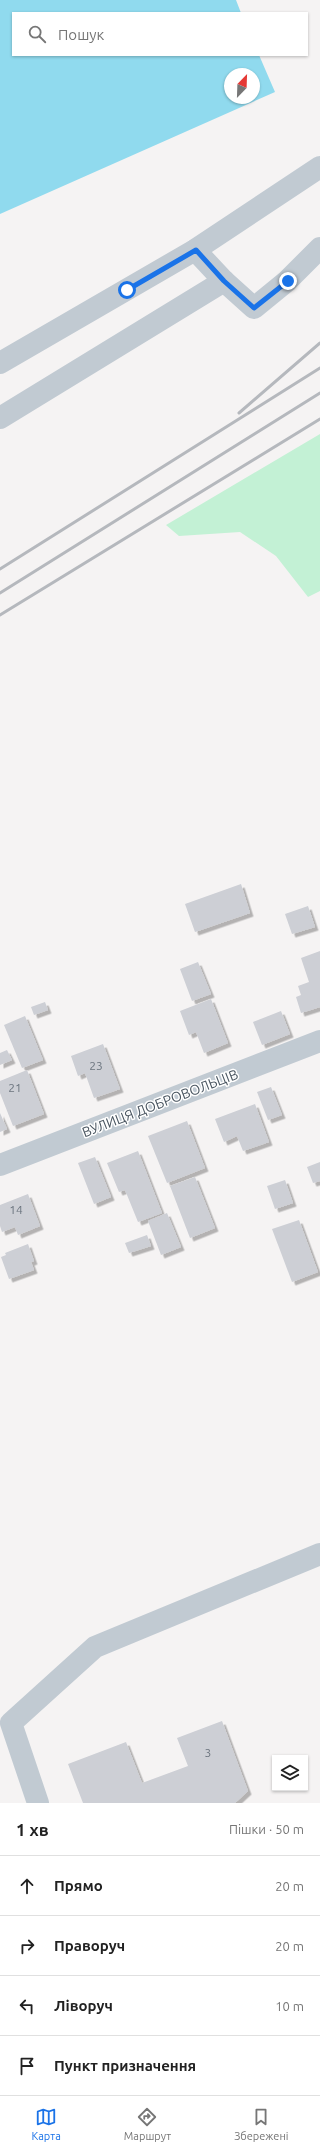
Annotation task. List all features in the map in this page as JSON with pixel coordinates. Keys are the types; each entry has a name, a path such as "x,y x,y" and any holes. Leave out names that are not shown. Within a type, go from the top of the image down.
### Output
{"street":[{"path":"0,363 196,250 320,167"},
{"path":"196,250 224,281 254,308 288,281 320,248"},
{"path":"0,418 224,281"},
{"name":"ВУЛИЦЯ ДОБРОВОЛЬЦІВ","path":"0,1165 320,1041"},
{"path":"38,1803 11,1723 95,1647 320,1554"}],"green space":[{"path":"320,434 320,591 308,597 276,556 240,532 179,536 166,525"}],"water":[{"path":"0,0 236,0 241,12 12,12 12,56 259,56 275,92 260,99 260,68 224,68 224,104 248,104 0,214"}],"building":[{"path":"241,884 250,913 195,932 185,904"},
{"path":"308,906 315,927 292,934 285,914"},
{"path":"320,951 320,1007 301,1013 296,997 301,995 298,986 309,982 301,958"},
{"path":"198,962 211,994 192,1001 180,969"},
{"path":"211,999 228,1043 204,1053 196,1032 189,1035 180,1011"},
{"path":"45,1002 48,1010 34,1015 31,1007"},
{"path":"281,1011 290,1034 262,1045 253,1022"},
{"path":"25,1016 43,1060 22,1068 4,1025"},
{"path":"103,1044 120,1089 94,1098 85,1073 78,1076 71,1056"},
{"path":"7,1050 12,1060 0,1065 0,1053"},
{"path":"27,1070 44,1114 13,1126 0,1093 0,1081"},
{"path":"271,1087 282,1115 268,1120 257,1092"},
{"path":"255,1104 269,1142 243,1151 237,1136 224,1142 215,1119"},
{"path":"0,1113 7,1129 0,1132"},
{"path":"187,1121 205,1168 167,1183 148,1136"},
{"path":"138,1151 162,1213 138,1222 125,1190 119,1192 107,1163"},
{"path":"95,1157 111,1197 94,1204 78,1163"},
{"path":"320,1162 320,1181 313,1183 307,1167"},
{"path":"195,1177 215,1228 190,1238 170,1186"},
{"path":"285,1180 293,1203 275,1209 267,1186"},
{"path":"28,1194 40,1226 18,1235 15,1227 2,1232 0,1226 0,1205"},
{"path":"167,1213 181,1247 161,1255 148,1221"},
{"path":"299,1220 318,1272 292,1282 272,1229"},
{"path":"147,1235 151,1246 129,1253 125,1243"},
{"path":"28,1244 34,1261 31,1262 34,1270 9,1279 1,1257 6,1255 5,1253"},
{"path":"222,1721 248,1791 235,1803 83,1803 68,1764 126,1742 142,1783 188,1766 177,1738"}],"railway":[{"path":"239,413 320,343"},
{"path":"0,569 320,368"},
{"path":"0,593 320,393"},
{"path":"0,615 320,419"}],"route":[{"path":"127,290 196,250 224,281 254,308 288,281"}]}
